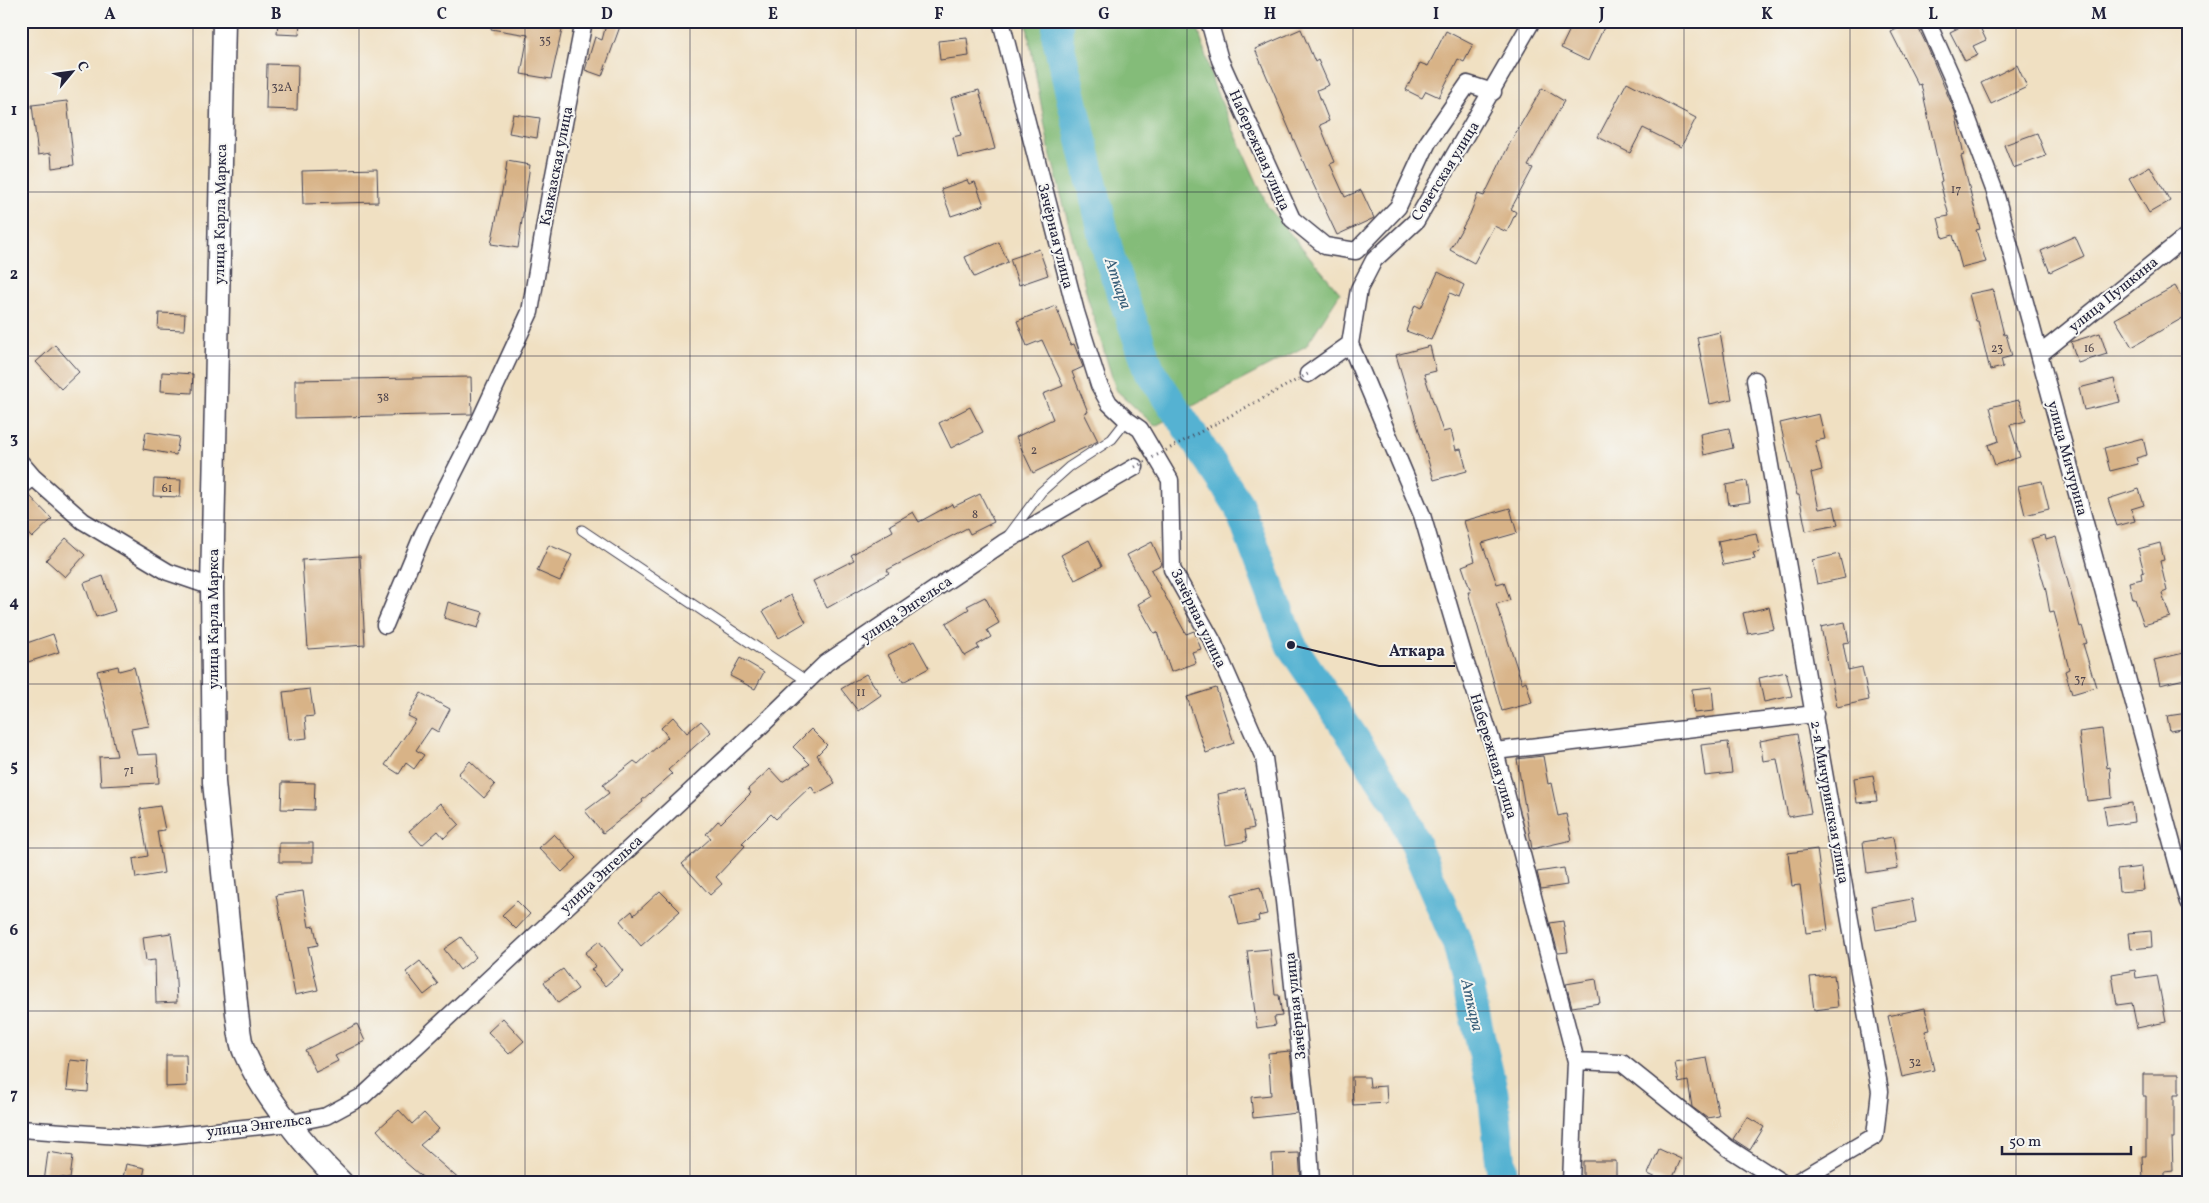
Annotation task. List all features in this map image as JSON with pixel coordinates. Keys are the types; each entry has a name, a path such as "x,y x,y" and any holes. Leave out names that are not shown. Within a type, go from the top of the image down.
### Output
{"street":[{"name":"улица Карла Маркса","path":"224,21 212,587 214,782 236,1013 244,1050 263,1086 340,1182"},
{"name":"Кавказская улица","path":"385,625 423,534 473,435 530,312 548,200 584,21"},
{"name":"Зачёрная улица","path":"1000,21 1076,312 1099,385 1109,403 1140,429 1170,480 1172,569 1213,642 1264,758 1284,901 1308,1126 1311,1182"},
{"name":"Набережная улица","path":"1209,21 1220,60 1292,220 1326,246 1356,251 1398,206 1428,142 1468,84 1493,92"},
{"name":"Советская улица","path":"1350,344 1359,289 1374,260 1416,221 1493,92 1532,21"},
{"name":"улица Мичурина","path":"1927,21 1954,82 1995,192 2188,902"},
{"name":"улица Пушкина","path":"2040,354 2188,235"},
{"path":"1308,374 1350,344"},
{"name":"Набережная улица","path":"1350,344 1422,515 1466,664 1495,751 1576,1061 1571,1182"},
{"name":"2-я Мичуринская улица","path":"1754,380 1815,714 1880,1091 1875,1136 1797,1182"},
{"path":"21,463 27,482 83,521 168,572 212,587"},
{"name":"улица Энгельса","path":"21,1129 147,1138 291,1123 326,1116 363,1096 826,663 1003,543 1134,467"},
{"path":"1495,751 1815,714"},
{"path":"1576,1061 1622,1064 1728,1148 1781,1182"}],"lane":[{"path":"1003,543 1041,492 1069,467 1112,438 1127,420"},
{"path":"582,530 808,681"}],"path":[{"path":"1134,467 1308,374"}],"green space":[{"path":"1026,21 1196,21 1214,86 1268,207 1340,293 1306,346 1155,426 1116,390 1088,299 1049,148"}],"building":[{"path":"278,21 300,21 299,35 277,34"},
{"path":"492,21 564,21 551,79 521,74 528,35 491,29"},
{"path":"607,21 622,21 602,76 585,70 595,37 602,40"},
{"path":"1574,21 1607,21 1588,61 1561,48"},
{"path":"1915,21 1927,46 1955,112 1964,155 1961,156 1980,229 1976,230 1986,262 1962,268 1953,235 1943,238 1938,218 1949,216 1940,182 1942,181 1921,84 1918,85 1891,32"},
{"path":"1972,21 1977,21 1986,40 1973,46 1978,55 1965,61 1950,32"},
{"path":"1301,29 1315,62 1318,60 1329,85 1317,90 1329,121 1320,125 1335,162 1330,164 1345,197 1361,190 1374,218 1337,235 1308,173 1255,49"},
{"path":"1446,31 1473,45 1464,62 1458,59 1439,97 1426,91 1422,98 1406,90 1420,63 1428,66"},
{"path":"967,38 969,56 940,60 938,41"},
{"path":"267,64 298,65 297,110 266,109"},
{"path":"2017,65 2027,87 1991,104 1981,83"},
{"path":"1627,82 1696,118 1681,147 1643,128 1630,153 1598,137"},
{"path":"1542,88 1564,101 1528,166 1533,168 1511,209 1516,212 1507,232 1494,226 1474,263 1450,250 1470,214 1478,194 1484,196 1511,141"},
{"path":"979,90 995,149 958,158 953,137 961,135 951,98"},
{"path":"67,101 74,165 52,168 51,153 38,155 32,105"},
{"path":"513,114 540,118 537,138 509,133"},
{"path":"2037,133 2046,156 2013,168 2004,145"},
{"path":"507,161 530,165 518,248 491,244"},
{"path":"2150,166 2170,201 2149,213 2129,178"},
{"path":"377,169 378,202 303,204 302,171"},
{"path":"967,180 969,184 975,182 984,205 951,216 941,189"},
{"path":"2075,236 2084,256 2050,272 2041,251"},
{"path":"999,242 1008,262 974,277 965,257"},
{"path":"1039,249 1048,275 1019,285 1010,259"},
{"path":"1438,272 1464,285 1459,297 1450,293 1431,340 1406,331 1415,305 1421,308"},
{"path":"2175,286 2188,308 2188,315 2132,347 2115,319"},
{"path":"1993,289 2004,335 2006,334 2012,356 2001,359 2003,367 1990,370 1969,294"},
{"path":"1056,306 1071,345 1074,344 1083,367 1072,372 1088,412 1084,413 1098,441 1033,473 1016,437 1053,419 1043,394 1063,386 1042,340 1027,346 1017,321"},
{"path":"159,313 185,314 184,330 158,329"},
{"path":"1720,332 1732,399 1710,404 1697,337"},
{"path":"2100,333 2107,354 2078,363 2071,342"},
{"path":"55,345 79,372 61,389 36,362"},
{"path":"1430,346 1436,371 1424,374 1443,432 1451,430 1456,450 1461,449 1467,471 1434,480 1396,355"},
{"path":"162,372 193,374 192,393 161,391"},
{"path":"471,377 472,414 295,418 295,380"},
{"path":"2114,379 2120,402 2084,410 2079,388"},
{"path":"2019,400 2026,421 2010,425 2020,457 1995,465 1988,445 1999,441 1990,407"},
{"path":"970,407 983,432 951,448 939,423"},
{"path":"1819,414 1825,439 1815,441 1822,470 1811,473 1819,509 1834,506 1838,525 1806,531 1799,495 1797,495 1780,423"},
{"path":"1729,428 1733,448 1704,455 1700,434"},
{"path":"146,432 179,437 176,455 143,449"},
{"path":"2143,438 2147,455 2136,458 2138,464 2110,471 2104,448"},
{"path":"154,479 181,480 180,497 153,496"},
{"path":"1747,481 1750,502 1729,505 1726,485"},
{"path":"2042,481 2049,509 2025,515 2018,486"},
{"path":"2139,489 2144,505 2131,509 2135,521 2117,526 2108,499"},
{"path":"28,494 52,519 32,538 21,526 21,497"},
{"path":"980,494 994,522 970,534 967,528 887,570 889,573 827,608 813,581 854,560 851,555 893,531 890,525 913,512 919,522 952,504 953,507"},
{"path":"1510,508 1517,533 1482,543 1497,584 1504,582 1510,600 1496,604 1522,683 1526,681 1532,703 1502,711 1468,592 1471,592 1462,566 1475,561 1464,521"},
{"path":"1756,533 1760,552 1753,553 1755,559 1723,565 1718,541"},
{"path":"2045,535 2046,540 2056,537 2080,627 2082,626 2087,643 2083,644 2096,687 2072,694 2065,671 2069,669 2054,612 2050,613 2046,591 2031,539"},
{"path":"66,538 85,555 65,577 46,560"},
{"path":"1089,540 1102,566 1075,580 1061,555"},
{"path":"1152,542 1162,564 1151,570 1186,634 1194,631 1201,649 1192,652 1196,663 1171,672 1157,632 1154,633 1138,604 1150,597 1127,555"},
{"path":"2160,543 2164,560 2160,561 2167,591 2162,593 2170,617 2144,625 2135,599 2133,599 2129,582 2142,579 2141,573 2144,572 2138,549"},
{"path":"549,545 572,555 560,581 537,571"},
{"path":"1839,554 1845,578 1817,584 1812,560"},
{"path":"360,556 365,645 308,649 302,560"},
{"path":"103,576 115,611 96,617 84,583"},
{"path":"791,595 806,622 779,638 763,611"},
{"path":"985,597 999,623 987,630 991,637 977,645 979,648 965,656 946,623 969,609 967,606"},
{"path":"448,602 483,612 478,628 444,618"},
{"path":"1769,607 1774,629 1748,634 1743,613"},
{"path":"1845,622 1849,642 1843,643 1848,670 1862,667 1869,700 1837,707 1821,627"},
{"path":"53,634 59,652 25,663 21,645"},
{"path":"914,641 929,668 903,682 888,655"},
{"path":"2188,652 2188,678 2160,685 2154,660"},
{"path":"740,658 764,672 755,689 730,676"},
{"path":"118,666 119,671 134,667 149,726 131,729 137,755 157,754 159,783 101,786 99,757 117,756 97,671"},
{"path":"1786,672 1792,696 1764,702 1759,678"},
{"path":"866,674 881,695 858,711 841,689"},
{"path":"1712,687 1714,711 1694,713 1692,689"},
{"path":"1216,688 1234,743 1206,753 1187,697"},
{"path":"310,689 314,716 305,717 307,738 289,740 283,692"},
{"path":"421,693 450,709 438,732 431,728 416,750 424,755 414,769 406,763 399,774 385,765 416,720 408,716"},
{"path":"2188,713 2188,728 2170,731 2167,716"},
{"path":"673,717 687,733 701,721 711,732 668,770 672,774 642,800 643,802 603,833 585,811 609,793 603,785 634,761 638,764 668,737 661,728"},
{"path":"811,729 827,745 817,755 835,783 816,794 811,786 776,819 771,814 742,843 745,846 716,877 722,884 710,895 682,864 711,838 706,834 718,821 721,823 751,793 748,789 770,769 782,782 810,764 793,747"},
{"path":"2102,729 2107,768 2110,767 2112,798 2087,801 2079,732"},
{"path":"1797,734 1811,813 1788,817 1777,759 1763,761 1760,741"},
{"path":"1728,742 1732,773 1705,776 1701,745"},
{"path":"1543,756 1548,784 1551,783 1558,816 1566,814 1572,840 1532,849 1517,759"},
{"path":"470,761 495,785 484,798 458,774"},
{"path":"1873,775 1877,801 1857,803 1854,778"},
{"path":"282,782 315,783 314,810 281,809"},
{"path":"1245,788 1254,828 1245,830 1247,841 1226,845 1218,794"},
{"path":"440,803 459,824 444,838 438,831 422,845 409,831"},
{"path":"2132,803 2134,822 2107,826 2104,807"},
{"path":"160,806 165,830 157,831 164,873 136,878 133,859 148,856 140,809"},
{"path":"554,834 577,858 562,872 539,848"},
{"path":"1893,837 1898,868 1867,873 1863,842"},
{"path":"279,843 313,843 313,862 279,862"},
{"path":"1817,849 1828,930 1806,933 1800,885 1792,886 1788,853"},
{"path":"2141,867 2144,890 2119,892 2117,870"},
{"path":"1564,868 1567,885 1541,889 1537,872"},
{"path":"1260,887 1267,914 1258,916 1259,921 1239,925 1232,894"},
{"path":"303,891 309,927 314,926 318,945 308,947 318,990 295,995 276,895"},
{"path":"660,891 680,911 641,946 620,921 632,911 634,915"},
{"path":"1912,899 1916,923 1876,930 1872,906"},
{"path":"517,901 530,914 516,929 502,915"},
{"path":"1563,921 1568,952 1558,953 1550,923"},
{"path":"2151,931 2152,947 2131,949 2129,933"},
{"path":"171,933 177,1002 156,1003 155,960 146,961 143,937"},
{"path":"461,937 476,957 460,970 444,949"},
{"path":"599,941 623,971 605,986 591,969 596,966 585,953"},
{"path":"1270,949 1275,995 1279,995 1282,1016 1274,1017 1276,1025 1257,1028 1247,951"},
{"path":"420,961 438,984 424,995 406,972"},
{"path":"563,969 578,989 558,1003 544,982"},
{"path":"2135,970 2136,978 2157,975 2166,1022 2137,1028 2132,1003 2117,1005 2112,974"},
{"path":"1834,975 1838,1007 1814,1010 1810,977"},
{"path":"1596,979 1600,1003 1572,1007 1566,984"},
{"path":"1925,1008 1930,1030 1925,1031 1934,1070 1902,1077 1888,1016"},
{"path":"503,1018 524,1041 509,1054 488,1032"},
{"path":"357,1024 365,1041 335,1056 338,1061 316,1072 305,1050"},
{"path":"1290,1051 1297,1113 1253,1118 1251,1097 1271,1095 1268,1053"},
{"path":"166,1055 186,1055 187,1086 166,1087"},
{"path":"1707,1058 1719,1116 1707,1118 1692,1107 1688,1081 1679,1083 1675,1063"},
{"path":"70,1060 90,1062 88,1092 67,1090"},
{"path":"2143,1074 2179,1074 2179,1095 2174,1095 2173,1171 2165,1172 2165,1180 2143,1181 2142,1156 2146,1156 2146,1096 2143,1096"},
{"path":"1352,1077 1369,1077 1370,1087 1386,1086 1387,1103 1353,1105"},
{"path":"399,1110 412,1124 424,1113 439,1129 420,1145 462,1182 428,1182 405,1162 377,1130"},
{"path":"1747,1117 1764,1127 1750,1150 1733,1139"},
{"path":"1659,1149 1681,1159 1671,1182 1665,1182 1648,1174"},
{"path":"48,1152 73,1156 70,1179 60,1177 59,1182 44,1182"},
{"path":"1299,1153 1301,1182 1273,1182 1272,1154"},
{"path":"1583,1161 1616,1161 1616,1181 1583,1181"},
{"path":"126,1164 145,1168 142,1182 122,1182"}],"waterway":[{"name":"Аткара","path":"1058,21 1057,36 1110,260 1150,371 1238,504 1291,645 1398,804 1458,945 1493,1093 1503,1182"}],"place":[{"name":"Аткара","path":"1291,645"}]}
